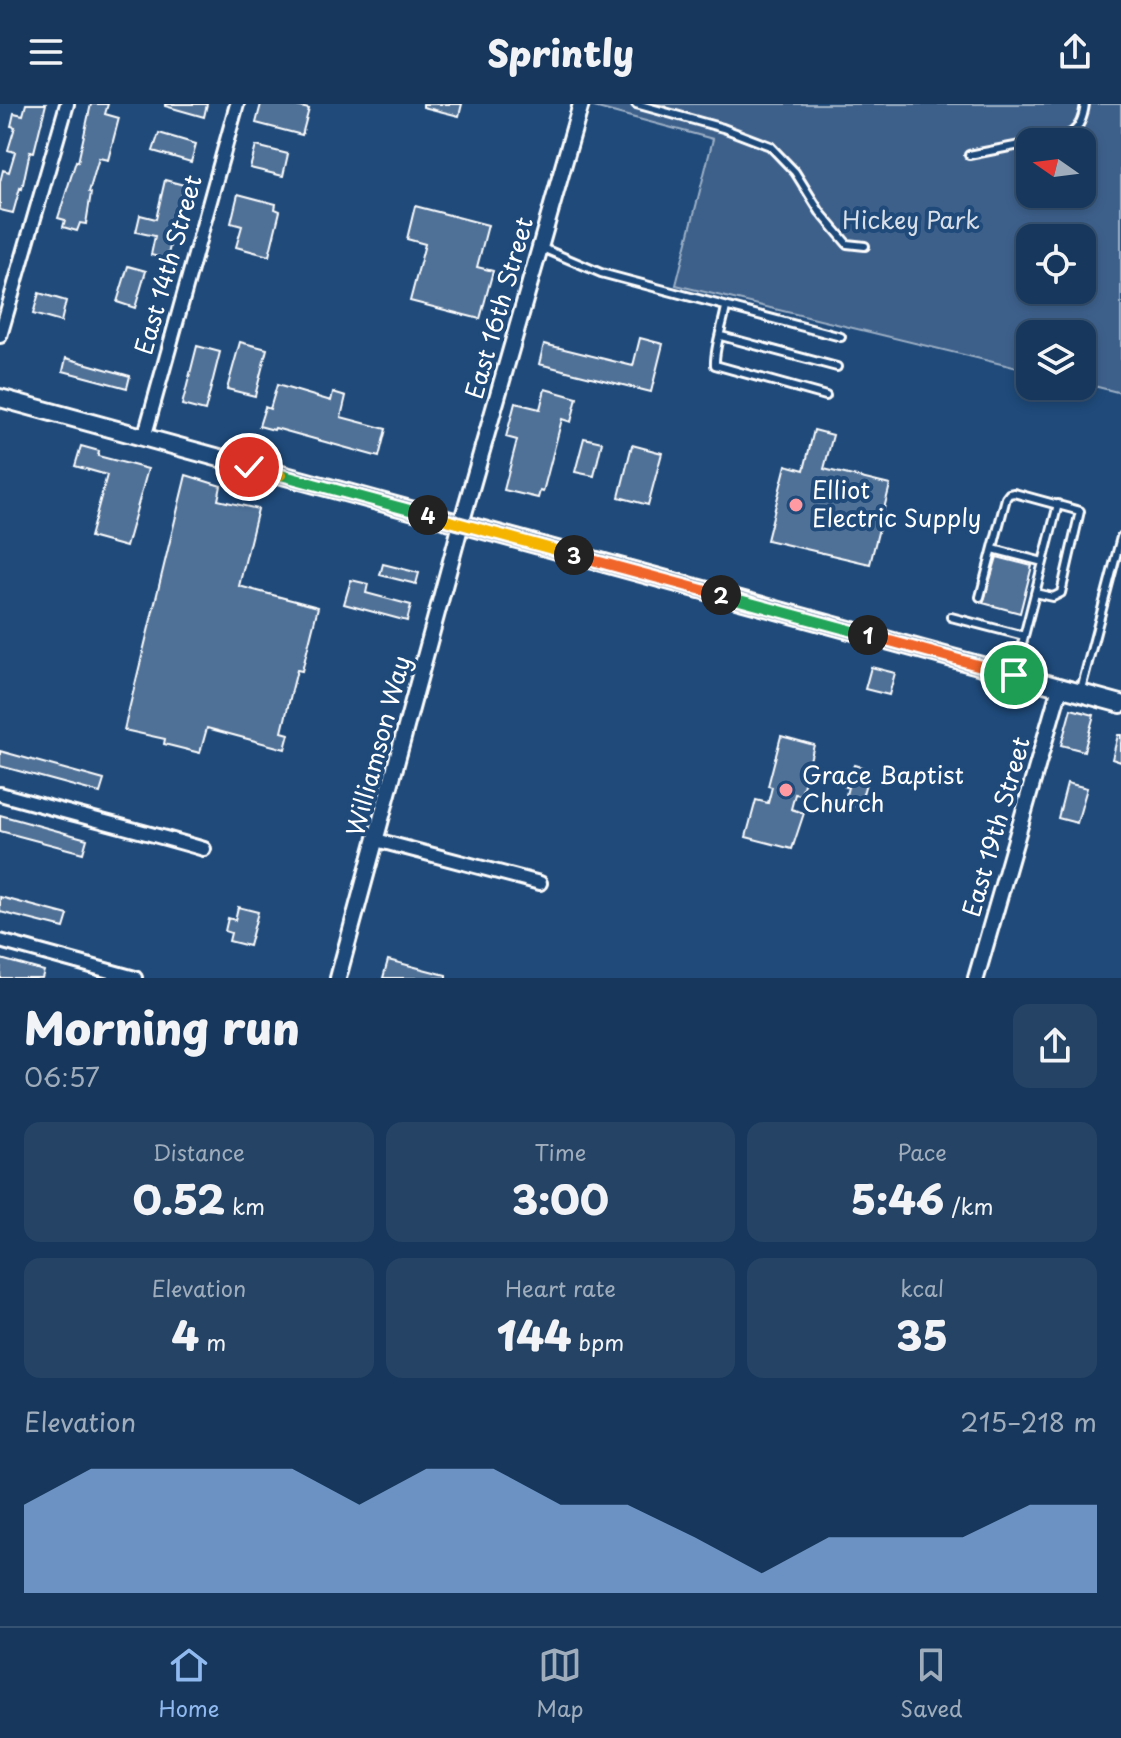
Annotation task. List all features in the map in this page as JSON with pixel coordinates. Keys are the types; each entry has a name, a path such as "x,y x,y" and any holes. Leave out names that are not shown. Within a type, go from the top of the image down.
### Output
{"main road":[{"path":"0,398 1121,704"}],"street":[{"path":"0,336 67,104"},
{"name":"East 14th Street","path":"144,438 237,104"},
{"name":"East 16th Street","path":"461,524 581,104"},
{"name":"Williamson Way","path":"338,978 461,524"},
{"name":"East 19th Street","path":"976,978 1060,687"},
{"path":"0,794 204,849"},
{"path":"376,840 540,883"},
{"path":"0,941 135,978"}],"lane":[{"path":"636,104 723,128 770,146 795,172 820,212 847,244 865,246"},
{"path":"1077,128 1083,121 1085,104"},
{"path":"969,155 1016,146"},
{"path":"540,247 601,273 841,337"},
{"path":"726,307 714,355 715,365 826,396"},
{"path":"721,336 837,367"},
{"path":"980,597 1009,494 1077,509 1080,515 1061,593 1053,597 1035,593"},
{"path":"1014,675 1058,504"},
{"path":"1080,693 1121,537"},
{"path":"993,549 1043,562"},
{"path":"951,617 1024,636"}],"green space":[{"name":"Hickey Park","path":"590,104 1121,104 1121,393 1096,387 1096,320 1016,320 1016,368 676,285 713,139"}],"building":[{"path":"26,104 46,104 34,152 30,151 13,213 0,210 0,182 3,170 9,172 15,152 8,150 15,127 11,126 14,113 23,115"},
{"path":"91,104 108,104 105,114 119,118 108,160 99,158 89,192 86,224 80,223 77,231 63,227 65,220 58,218 78,162"},
{"path":"165,104 207,104 204,117"},
{"path":"261,104 288,104 309,109 302,135 256,123"},
{"path":"423,104 462,104 459,116 423,107"},
{"path":"159,133 196,144 191,162 153,151"},
{"path":"256,146 288,154 283,176 250,168"},
{"path":"165,180 184,185 167,259 151,255 155,236 136,232 140,215 156,219"},
{"path":"238,194 276,204 275,209 280,211 269,256 236,247 242,226 231,223"},
{"path":"415,206 488,225 477,267 493,271 480,319 410,301 425,244 407,239"},
{"path":"128,266 146,271 135,308 117,302"},
{"path":"39,293 66,301 61,322 33,314"},
{"path":"640,338 663,344 651,392 539,364 544,344 633,366"},
{"path":"240,342 267,349 255,396 227,389"},
{"path":"197,346 220,352 205,411 182,405"},
{"path":"66,358 130,376 127,388 63,371"},
{"path":"277,385 331,401 333,392 346,396 341,417 386,429 379,457 259,426 265,407 270,409"},
{"path":"545,389 577,398 571,422 562,419 543,492 540,491 538,498 504,490 517,440 506,437 515,403 540,409"},
{"path":"814,430 833,435 824,469 890,485 870,564 767,540 786,465 804,470"},
{"path":"584,438 602,442 594,476 575,472"},
{"path":"632,445 662,453 648,505 619,497"},
{"path":"81,446 99,451 98,456 148,469 126,547 90,537 107,475 75,466"},
{"path":"186,475 221,486 218,500 258,509 239,586 318,607 302,671 297,670 282,732 289,734 285,749 207,728 200,753 164,744 165,739 124,730"},
{"path":"997,557 1032,566 1020,613 983,603"},
{"path":"383,564 419,573 416,584 380,575"},
{"path":"351,580 368,584 366,593 411,605 407,621 344,604"},
{"path":"871,667 895,673 889,695 865,689"},
{"path":"1071,709 1094,715 1084,751 1061,745"},
{"path":"1118,735 1121,735 1121,762 1112,759"},
{"name":"Grace Baptist Church","path":"781,736 814,745 801,795 795,794 791,809 804,813 792,849 746,837 756,800 768,803 772,787 768,786"},
{"path":"0,751 104,780 100,793 0,766"},
{"path":"854,765 870,769 859,808 844,803 848,787 845,787"},
{"path":"1067,783 1087,788 1077,823 1058,818"},
{"path":"0,815 87,839 83,853 0,831"},
{"path":"0,897 68,915 64,928 0,912"},
{"path":"238,907 258,912 249,946 229,941 231,933 225,931 228,918 235,920"},
{"path":"1,959 44,971 42,978 0,978"},
{"path":"388,960 446,975 446,978 383,978"}],"place":[{"name":"Elliot Electric Supply","path":"796,505"},
{"name":"Grace Baptist Church","path":"786,790"}],"route":[{"path":"249,467 1014,675"}]}
